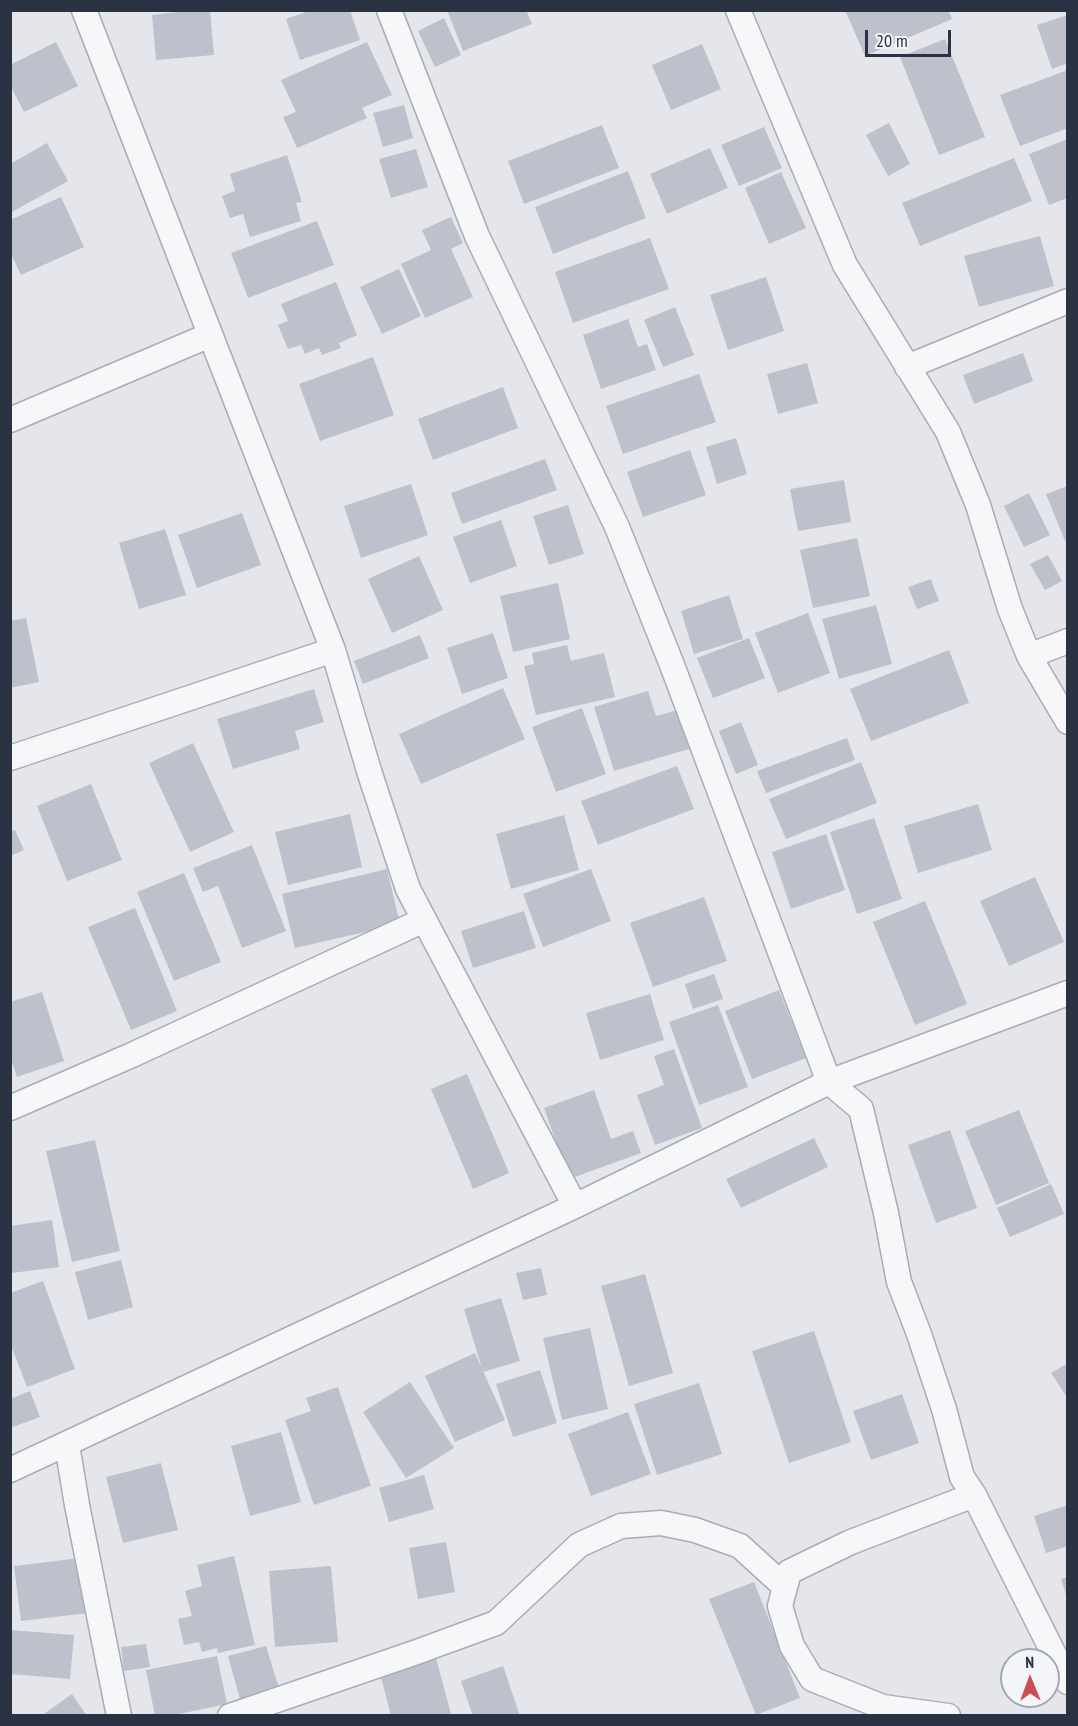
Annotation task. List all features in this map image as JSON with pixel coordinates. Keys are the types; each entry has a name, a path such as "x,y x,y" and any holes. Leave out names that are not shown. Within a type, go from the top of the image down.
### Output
{"street":[{"path":"84,10 333,650 408,889 575,1206"},
{"path":"389,10 477,236 617,527 676,676 829,1082 861,1108 886,1213 899,1282 944,1409 962,1477 974,1495 1068,1682"},
{"path":"738,10 845,265 948,432 978,505 1010,609 1029,656 1068,722"},
{"path":"907,367 1068,302"},
{"path":"10,420 210,335"},
{"path":"1029,656 1068,641"},
{"path":"10,758 333,650"},
{"path":"10,1108 132,1056 424,920"},
{"path":"10,1470 575,1206 829,1082 1068,993"},
{"path":"67,1445 119,1716"},
{"path":"948,1716 883,1707 812,1679 792,1646 780,1606 789,1572 851,1542 974,1495"},
{"path":"230,1716 496,1623 579,1545 621,1526 661,1523 696,1530 740,1546 785,1587"}],"building":[{"path":"210,10 214,55 156,60 152,15"},
{"path":"312,10 350,10 360,40 300,60 286,19"},
{"path":"447,10 526,10 532,24 463,51"},
{"path":"845,10 948,10 952,19 865,56"},
{"path":"1068,15 1068,63 1052,69 1037,25"},
{"path":"444,18 461,55 435,67 418,31"},
{"path":"945,39 985,137 939,155 900,57"},
{"path":"56,42 78,86 24,112 10,85 10,65"},
{"path":"367,42 392,95 362,108 367,118 297,148 283,117 296,112 281,80"},
{"path":"702,44 721,89 671,110 652,65"},
{"path":"1068,70 1068,128 1020,146 1000,95"},
{"path":"404,105 413,138 383,147 373,113"},
{"path":"889,123 910,164 888,176 866,135"},
{"path":"602,125 619,168 524,204 508,161"},
{"path":"764,127 782,168 739,186 721,145"},
{"path":"1068,139 1068,198 1049,205 1029,154"},
{"path":"47,143 68,181 10,213 10,164"},
{"path":"710,148 728,188 667,214 650,174"},
{"path":"416,149 428,187 391,198 379,159"},
{"path":"287,155 302,202 296,203 301,221 250,237 243,214 230,218 222,196 235,191 230,174"},
{"path":"1014,158 1032,201 920,246 902,203"},
{"path":"628,171 646,218 553,254 535,207"},
{"path":"781,172 806,228 769,244 745,188"},
{"path":"61,197 84,247 21,275 10,252 10,220"},
{"path":"451,217 463,243 451,249 473,297 425,318 401,264 431,250 422,230"},
{"path":"317,221 334,265 248,298 231,253"},
{"path":"1040,236 1054,286 979,307 964,256"},
{"path":"650,238 669,289 573,323 555,272"},
{"path":"399,269 421,316 382,334 360,287"},
{"path":"766,277 784,331 728,350 710,295"},
{"path":"336,282 357,335 339,343 341,348 322,355 319,348 305,354 301,345 288,349 278,325 288,321 281,304"},
{"path":"675,307 694,355 663,367 644,320"},
{"path":"628,319 638,347 647,344 656,370 601,389 583,335"},
{"path":"1023,353 1033,381 974,404 963,375"},
{"path":"373,357 394,415 320,441 299,384"},
{"path":"807,363 818,403 778,414 767,374"},
{"path":"699,374 716,422 623,454 606,406"},
{"path":"503,387 518,428 433,460 418,419"},
{"path":"736,438 747,474 717,484 706,447"},
{"path":"690,450 706,495 643,517 627,472"},
{"path":"545,459 557,490 462,524 451,493"},
{"path":"844,480 851,522 798,531 790,489"},
{"path":"411,484 428,535 361,558 344,506"},
{"path":"1068,486 1068,540 1065,541 1046,494"},
{"path":"1029,493 1050,535 1024,547 1004,506"},
{"path":"568,505 584,554 549,565 533,516"},
{"path":"242,513 261,565 197,588 178,535"},
{"path":"501,520 517,566 470,583 453,537"},
{"path":"165,529 186,595 139,609 119,543"},
{"path":"857,538 870,596 813,608 800,550"},
{"path":"1048,555 1062,581 1045,590 1030,564"},
{"path":"419,556 443,610 392,633 368,579"},
{"path":"931,579 939,601 917,609 908,587"},
{"path":"558,583 570,639 513,652 500,596"},
{"path":"729,595 743,639 694,654 681,611"},
{"path":"876,605 892,664 839,679 822,619"},
{"path":"808,613 830,673 778,693 755,633"},
{"path":"26,618 39,682 10,688 10,621"},
{"path":"493,633 508,678 462,694 447,648"},
{"path":"420,635 429,658 363,684 354,661"},
{"path":"749,638 765,678 713,698 697,658"},
{"path":"567,645 571,661 604,653 615,697 536,715 524,666 534,664 532,653"},
{"path":"949,650 969,703 871,741 850,689"},
{"path":"503,688 525,739 421,784 399,734"},
{"path":"314,689 324,722 295,731 300,749 233,769 217,719"},
{"path":"648,691 656,716 678,710 689,749 614,771 594,707"},
{"path":"582,708 606,774 556,792 532,727"},
{"path":"741,722 758,765 736,774 719,731"},
{"path":"847,738 855,760 766,793 757,771"},
{"path":"193,743 234,832 190,852 149,763"},
{"path":"861,762 877,803 786,839 769,799"},
{"path":"677,766 694,809 598,845 581,801"},
{"path":"91,784 122,860 67,881 37,806"},
{"path":"978,804 992,850 918,873 904,826"},
{"path":"350,814 362,867 288,885 275,832"},
{"path":"564,815 579,870 511,889 496,834"},
{"path":"874,818 902,899 857,914 830,832"},
{"path":"15,830 24,850 10,856 10,832"},
{"path":"826,834 845,890 791,909 772,852"},
{"path":"252,845 286,931 242,948 218,886 203,892 193,868"},
{"path":"387,869 400,924 295,948 282,894"},
{"path":"591,869 611,921 543,947 523,894"},
{"path":"184,873 221,962 174,981 137,892"},
{"path":"1035,877 1064,942 1009,966 980,901"},
{"path":"704,897 727,961 653,987 630,923"},
{"path":"925,901 967,1004 915,1025 873,922"},
{"path":"135,908 177,1011 131,1030 88,927"},
{"path":"524,911 536,948 473,968 461,931"},
{"path":"714,974 723,999 693,1009 685,984"},
{"path":"779,990 806,1058 752,1079 725,1011"},
{"path":"42,992 64,1061 17,1077 10,1057 10,1002"},
{"path":"650,994 664,1040 600,1060 586,1013"},
{"path":"718,1005 748,1087 699,1105 669,1022"},
{"path":"674,1049 702,1128 655,1145 637,1095 664,1085 654,1056"},
{"path":"467,1074 509,1173 473,1189 431,1089"},
{"path":"594,1090 611,1139 633,1131 641,1153 569,1179 544,1108"},
{"path":"1019,1110 1049,1183 996,1205 965,1131"},
{"path":"950,1130 977,1208 936,1223 908,1145"},
{"path":"814,1138 828,1167 741,1208 726,1179"},
{"path":"95,1140 120,1251 72,1262 46,1151"},
{"path":"1051,1184 1064,1214 1010,1237 997,1208"},
{"path":"52,1220 59,1267 12,1273 10,1226"},
{"path":"121,1260 133,1307 88,1320 75,1272"},
{"path":"541,1268 547,1295 523,1300 516,1273"},
{"path":"645,1274 673,1373 629,1386 601,1286"},
{"path":"43,1281 75,1369 27,1387 10,1343 10,1293"},
{"path":"501,1298 520,1361 483,1372 464,1309"},
{"path":"590,1328 608,1409 562,1420 543,1338"},
{"path":"814,1331 851,1442 789,1463 752,1351"},
{"path":"475,1353 505,1420 455,1442 425,1376"},
{"path":"1068,1363 1068,1399 1051,1373"},
{"path":"540,1370 557,1423 513,1437 496,1384"},
{"path":"410,1382 454,1448 406,1478 363,1412"},
{"path":"699,1383 722,1454 657,1475 634,1404"},
{"path":"338,1387 371,1486 314,1505 285,1420 311,1411 306,1398"},
{"path":"30,1391 40,1417 10,1428 10,1399"},
{"path":"902,1394 919,1443 871,1460 853,1411"},
{"path":"628,1412 651,1474 591,1496 568,1434"},
{"path":"281,1432 301,1502 250,1516 231,1446"},
{"path":"161,1463 178,1530 123,1543 106,1477"},
{"path":"424,1475 434,1509 389,1522 379,1488"},
{"path":"1068,1505 1068,1546 1046,1553 1034,1516"},
{"path":"446,1542 455,1592 418,1599 409,1548"},
{"path":"234,1556 255,1645 218,1653 217,1648 202,1652 199,1642 184,1645 178,1619 192,1616 185,1591 202,1586 197,1565"},
{"path":"80,1558 88,1613 21,1621 14,1566"},
{"path":"331,1566 338,1642 275,1647 269,1571"},
{"path":"1068,1577 1068,1598 1067,1598 1061,1579"},
{"path":"754,1582 800,1698 756,1715 709,1599"},
{"path":"10,1630 74,1635 70,1679 10,1674"},
{"path":"146,1644 150,1667 124,1671 121,1647"},
{"path":"266,1646 279,1688 240,1699 228,1656"},
{"path":"217,1656 227,1704 169,1716 155,1716 146,1670"},
{"path":"436,1658 451,1714 391,1716 380,1673"},
{"path":"503,1666 520,1716 473,1716 461,1681"},
{"path":"72,1694 87,1716 41,1716"}]}
